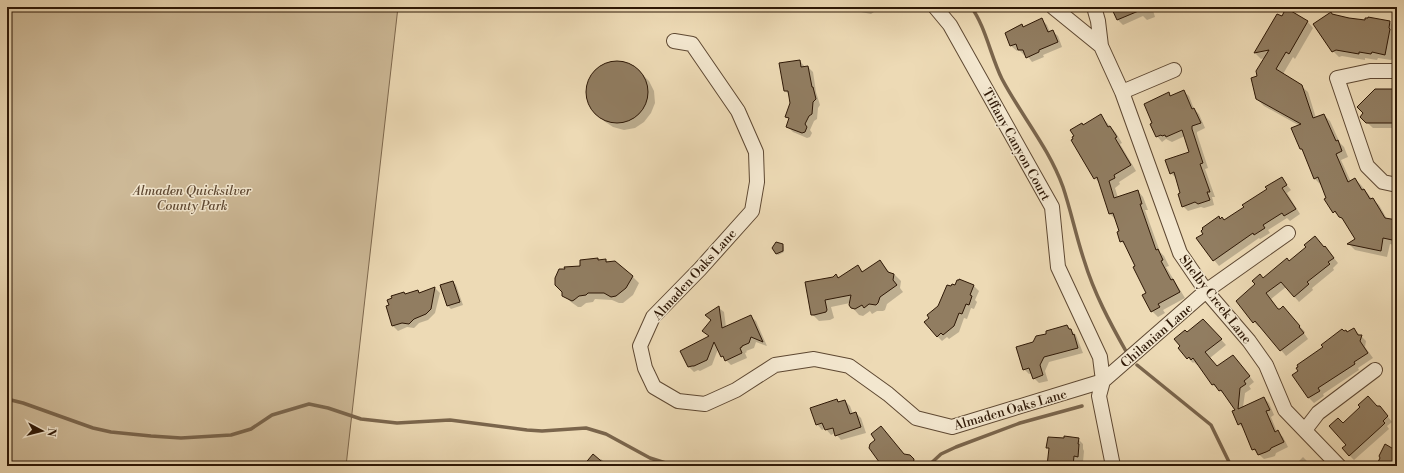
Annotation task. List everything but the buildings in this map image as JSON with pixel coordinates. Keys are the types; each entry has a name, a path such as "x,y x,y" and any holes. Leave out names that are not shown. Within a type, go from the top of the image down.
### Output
{"street":[{"name":"Tiffany Canyon Court","path":"934,7 950,25 1052,207 1058,267 1100,357 1103,381 1099,396 1113,466"},
{"name":"Shelby Creek Lane","path":"1053,7 1101,46"},
{"name":"Shelby Creek Lane","path":"1094,7 1098,21 1101,46 1122,92 1180,253 1206,291 1249,341 1266,365 1285,410 1338,466"},
{"name":"Almaden Oaks Lane","path":"674,41 692,44 738,111 756,152 757,182 752,211 700,269 653,317 640,346 645,368 654,387 678,401 705,404 736,390 775,366 814,359 849,366 888,394 916,418 952,427 1103,381"},
{"path":"1122,92 1174,70"},
{"path":"1397,71 1370,71 1336,78 1367,166 1383,182 1397,185"},
{"name":"Chilanian Lane","path":"1103,381 1206,291 1288,233"},
{"path":"1305,430 1318,413 1375,370"}],"green space":[{"name":"Almaden Quicksilver County Park","path":"7,7 398,7 346,466 7,466"}],"waterway":[{"path":"971,7 976,14 984,32 1002,79 1043,145 1057,173 1066,196 1088,272 1109,319 1127,353"},
{"path":"1137,365 1211,425 1231,466"},
{"path":"7,399 23,403 93,428 111,432 181,438 231,435 251,429 272,415 309,404 328,408 361,419 397,423 450,420 542,431 586,428 606,434 650,458 675,466"},
{"path":"928,466 941,454 956,447 1020,423 1082,406"}]}
